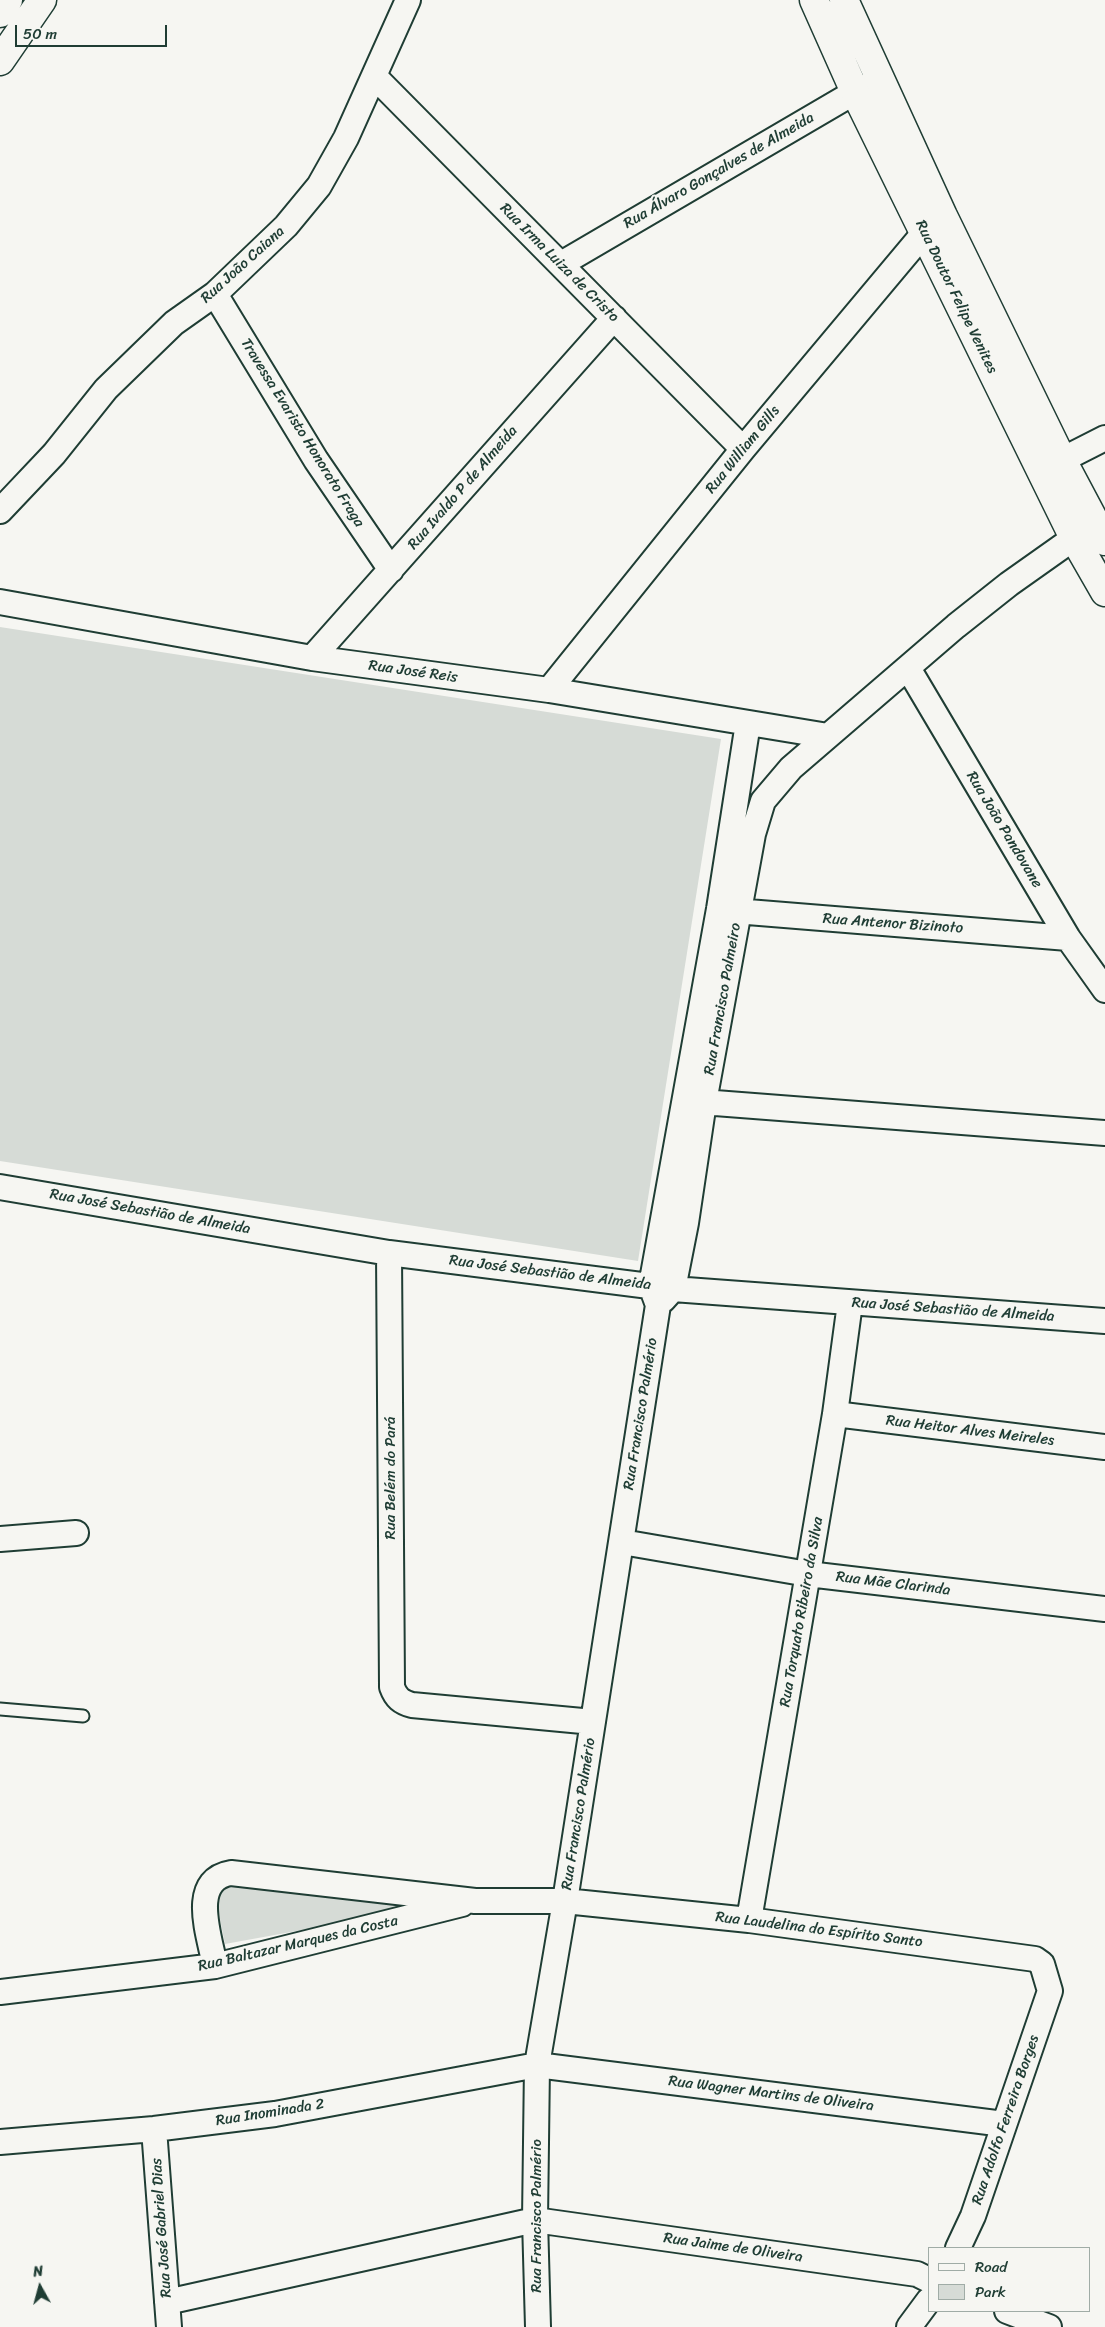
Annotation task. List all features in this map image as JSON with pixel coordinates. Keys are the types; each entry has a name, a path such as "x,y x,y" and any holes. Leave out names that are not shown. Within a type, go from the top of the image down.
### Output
{"street":[{"path":"0,13 8,0"},
{"path":"0,61 42,0"},
{"name":"Rua João Caiana","path":"0,511 54,454 106,389 174,323 215,294 286,226 320,186 346,138 408,0"},
{"name":"Rua Doutor Felipe Venites","path":"814,0 855,92 934,224 1052,465 1105,540"},
{"name":"Rua Doutor Felipe Venites","path":"844,0 879,81 934,224"},
{"name":"Rua Irma Luiza de Cristo","path":"374,77 743,449"},
{"name":"Rua Álvaro Gonçalves de Almeida","path":"561,264 855,92 879,81"},
{"name":"Rua William Gills","path":"549,690 743,449 934,224"},
{"name":"Travessa Evaristo Honorato Fraga","path":"215,294 316,460 391,570"},
{"name":"Rua Ivaldo P de Almeida","path":"312,658 614,318"},
{"path":"1052,465 1105,438"},
{"name":"Rua Doutor Felipe Venites","path":"1052,465 1074,538 1105,592"},
{"name":"Rua Francisco Palmeiro","path":"728,911 763,801 791,768 971,614 1074,538"},
{"name":"Rua José Reis","path":"0,602 312,658 549,690 828,736"},
{"name":"Rua João Pandovane","path":"908,668 1068,938 1105,990"},
{"name":"Rua Francisco Palmeiro","path":"661,1293 728,911 737,794 748,723"},
{"path":"737,794 763,801"},
{"name":"Rua Antenor Bizinoto","path":"728,911 1068,938"},
{"path":"694,1101 1105,1133"},
{"name":"Rua José Sebastião de Almeida","path":"0,1187 390,1253 661,1293 850,1303 1105,1321"},
{"name":"Rua Belém do Pará","path":"390,1253 392,1687 401,1702 412,1705 593,1722"},
{"name":"Rua Francisco Palmério","path":"538,2327 535,2220 537,2065 565,1901 661,1293"},
{"name":"Rua Torquato Ribeiro da Silva","path":"750,1920 836,1414 850,1303"},
{"name":"Rua Heitor Alves Meireles","path":"836,1414 1105,1447"},
{"path":"0,1539 76,1532"},
{"name":"Rua Mãe Clarinda","path":"622,1542 808,1574 1105,1609"},
{"path":"215,1966 204,1904 207,1888 221,1875 231,1873 475,1901"},
{"name":"Rua Laudelina do Espírito Santo","path":"475,1901 565,1901 750,1920 1035,1959 1042,1964 1050,1991"},
{"name":"Rua Baltazar Marques da Costa","path":"0,1992 215,1966 475,1901"},
{"name":"Rua Adolfo Ferreira Borges","path":"958,2247 973,2216 1050,1991"},
{"name":"Rua Wagner Martins de Oliveira","path":"537,2065 1004,2124"},
{"name":"Rua Inominada 2","path":"0,2142 154,2130 275,2114 537,2065"},
{"name":"Rua José Gabriel Dias","path":"154,2130 169,2327"},
{"path":"167,2302 535,2220"},
{"name":"Rua Jaime de Oliveira","path":"535,2220 916,2274 928,2280"},
{"path":"909,2327 928,2301"},
{"path":"1010,2312 1049,2327"}],"lane":[{"path":"0,1708 83,1716"}],"green space":[{"path":"0,627 721,739 638,1261 0,1161"},
{"path":"228,1883 436,1901 423,1908 225,1944 216,1899"}]}
